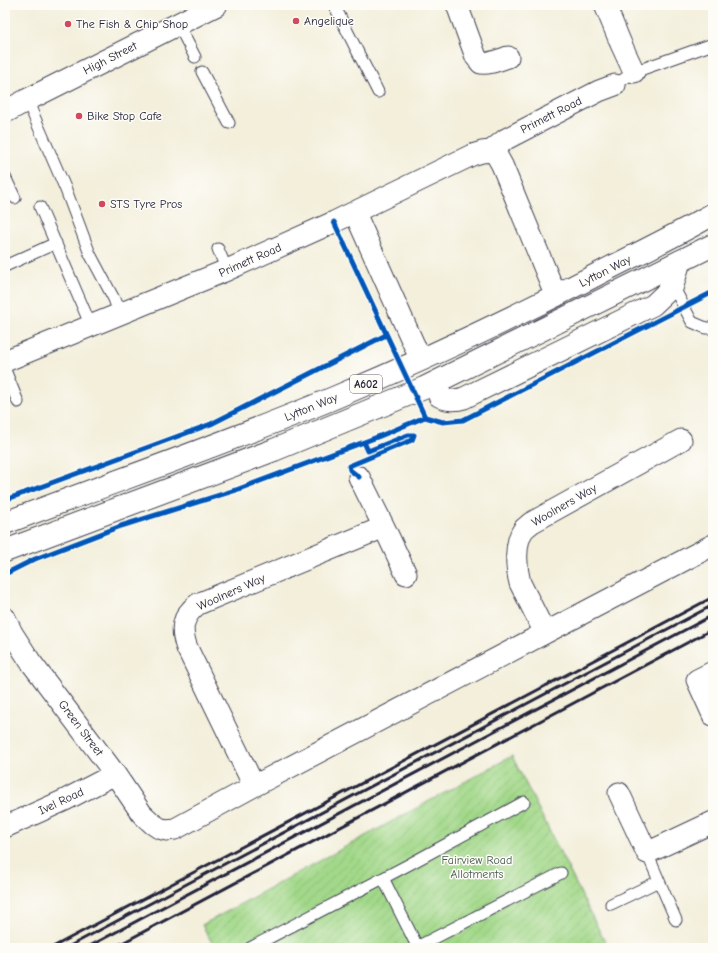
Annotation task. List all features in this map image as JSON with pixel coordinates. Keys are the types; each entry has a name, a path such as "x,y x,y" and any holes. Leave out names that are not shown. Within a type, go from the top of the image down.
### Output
{"main road":[{"name":"High Street","path":"5,112 216,5"},
{"name":"Lytton Way","path":"5,523 193,454 335,398 453,346 556,296 713,214"},
{"name":"Lytton Way","path":"5,551 274,450 424,388 713,245"}],"street":[{"path":"458,5 476,57 480,62 488,63 508,57"},
{"path":"605,5 634,72"},
{"name":"Primett Road","path":"5,362 227,270 355,213 472,156 482,152 491,152 506,139 615,84"},
{"path":"491,152 498,156 556,296"},
{"path":"355,213 419,356"},
{"path":"439,396 450,401 464,398 677,293 680,261"},
{"name":"Woolners Way","path":"545,633 520,583 518,574 517,548 523,530 531,523 681,440"},
{"path":"359,477 406,574"},
{"name":"Woolners Way","path":"254,786 183,638 183,626 188,614 198,604 384,527"},
{"path":"254,786 713,545"},
{"name":"Green Street","path":"5,618 12,633 30,661 116,774 145,817 153,824 166,830 175,829 254,786"},
{"path":"713,672 697,680 713,715"},
{"name":"Ivel Road","path":"5,827 65,800 116,774"},
{"path":"620,794 647,853 713,822"}],"lane":[{"path":"334,5 378,92"},
{"path":"178,24 195,57"},
{"path":"615,84 634,72 713,44"},
{"path":"202,72 229,122"},
{"path":"27,100 66,190 90,254 114,299 120,315"},
{"path":"5,177 15,198"},
{"path":"40,207 91,326"},
{"path":"5,266 56,243"},
{"path":"218,249 227,270"},
{"path":"677,293 692,322 706,328 713,328"},
{"path":"5,370 18,402"},
{"path":"250,948 524,802"},
{"path":"647,853 676,920"},
{"path":"382,878 417,947 561,873"},
{"path":"611,904 659,881"}],"green space":[{"name":"Fairview Road Allotments","path":"512,756 608,948 215,948 202,925"}],"railway":[{"path":"51,948 713,597"},
{"path":"66,948 713,605"},
{"path":"86,948 713,615"},
{"path":"113,948 713,629"}],"cycle path":[{"path":"334,222 425,417"},
{"path":"5,574 35,559 121,526 236,490 380,436 425,417 443,422 463,420 713,292"},
{"path":"5,500 211,424 386,335"},
{"path":"359,477 350,470 349,466 412,440 414,435 408,435 368,451 364,442"}],"place":[{"name":"Angelique","path":"296,21"},
{"name":"The Fish & Chip Shop","path":"68,24"},
{"name":"Bike Stop Cafe","path":"79,116"},
{"name":"STS Tyre Pros","path":"102,204"}]}
